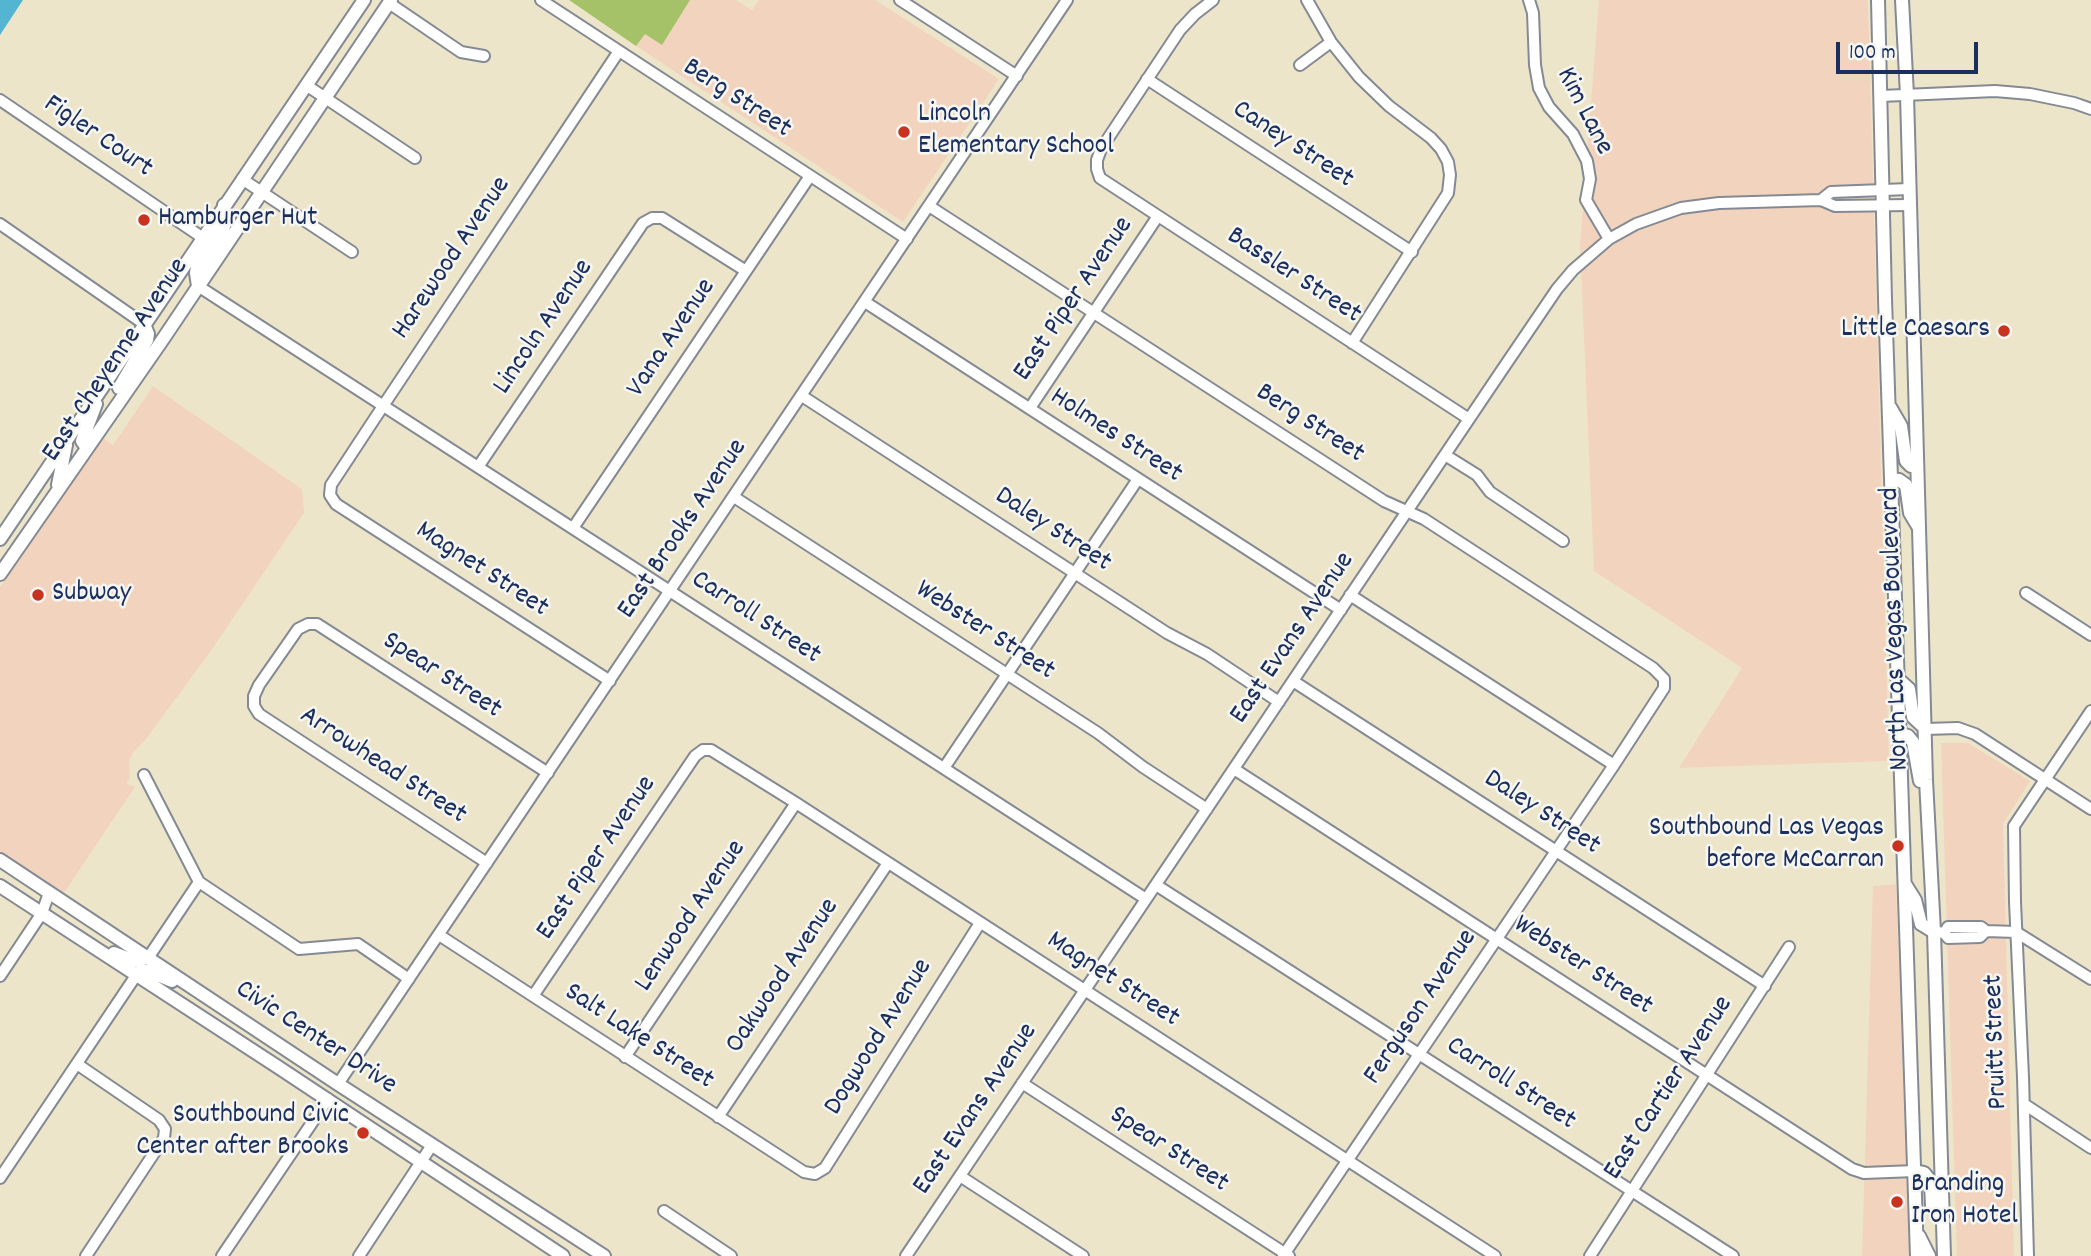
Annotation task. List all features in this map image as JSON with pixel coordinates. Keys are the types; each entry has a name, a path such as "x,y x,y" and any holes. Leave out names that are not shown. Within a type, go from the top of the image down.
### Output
{"main road":[{"name":"East Cheyenne Avenue","path":"0,538 364,0"},
{"name":"North Las Vegas Boulevard","path":"1878,0 1888,403 1917,1256"},
{"name":"North Las Vegas Boulevard","path":"1902,0 1908,95 1927,789 1939,932 1944,1256"},
{"name":"East Cheyenne Avenue","path":"0,574 390,2"},
{"path":"198,286 195,273 226,220 224,205"},
{"path":"118,402 120,385 147,340 144,324"},
{"path":"87,448 82,441 102,387"},
{"path":"1888,403 1901,426 1906,461 1911,466 1917,466"},
{"path":"56,492 67,438"},
{"path":"1891,479 1906,485 1910,513 1919,529"},
{"path":"0,550 15,517"},
{"path":"1898,679 1909,689 1913,717 1926,729"},
{"path":"1899,733 1908,736 1913,742 1919,780 1927,789"},
{"name":"Civic Center Drive","path":"0,860 604,1256"},
{"path":"1905,883 1915,900 1921,924 1939,932"},
{"name":"Civic Center Drive","path":"0,886 278,1066 563,1256"},
{"path":"91,944 135,961 148,958"},
{"path":"137,974 148,971 201,993"},
{"path":"278,1066 290,1065 319,1083 338,1084"},
{"path":"328,1100 338,1095 360,1107 365,1101"},
{"path":"1915,1171 1924,1173 1928,1178 1931,1183 1932,1206 1943,1217"},
{"path":"1917,1233 1929,1256"}],"street":[{"path":"900,0 1017,76"},
{"name":"East Brooks Avenue","path":"338,1084 1067,0"},
{"path":"1147,79 1180,30 1195,13 1213,0"},
{"path":"1307,0 1331,42 1359,77 1441,149 1448,162 1450,176 1448,193 1352,343"},
{"name":"Kim Lane","path":"1529,0 1533,13 1535,65 1539,88 1549,107 1573,134 1587,161 1590,179 1586,200 1609,239"},
{"path":"390,2 461,52 484,56"},
{"name":"Berg Street","path":"547,2 907,239"},
{"path":"1300,65 1331,42"},
{"name":"Harewood Avenue","path":"330,495 331,485 620,51"},
{"name":"Bassler Street","path":"1147,79 1101,149 1097,160 1100,178 1469,419"},
{"name":"Caney Street","path":"1147,79 1412,252"},
{"path":"306,85 415,158"},
{"path":"1881,96 1995,91 2029,94 2091,108"},
{"name":"Figler Court","path":"0,100 202,238"},
{"name":"Vana Avenue","path":"573,528 810,176"},
{"path":"242,179 352,252"},
{"name":"East Evans Avenue","path":"1821,200 1831,192 1909,189"},
{"name":"East Evans Avenue","path":"906,1256 1469,419 1557,289 1573,270 1609,239 1636,224 1682,208 1719,203 1821,200 1835,206 1909,205"},
{"name":"Berg Street","path":"929,206 1384,502 1423,519 1653,668 1664,680"},
{"name":"East Piper Avenue","path":"1030,408 1158,216"},
{"name":"Lincoln Avenue","path":"478,467 643,223 652,218 662,219 746,271"},
{"path":"0,224 144,324"},
{"name":"Carroll Street","path":"198,286 1146,899"},
{"name":"Holmes Street","path":"865,302 1341,610"},
{"name":"Daley Street","path":"802,396 1167,633 1207,654 1279,702"},
{"path":"1445,455 1477,475 1490,492 1563,541"},
{"path":"944,768 1138,478"},
{"name":"Magnet Street","path":"330,495 336,504 610,681"},
{"name":"Webster Street","path":"734,497 1098,733 1143,767 1207,809"},
{"path":"2026,593 2091,635"},
{"path":"1350,595 1614,765"},
{"name":"Arrowhead Street","path":"308,624 299,629 259,685 254,696 254,706 260,714 488,863"},
{"name":"Spear Street","path":"308,624 317,624 548,773"},
{"name":"Ferguson Avenue","path":"1286,1255 1614,765 1664,688 1664,680"},
{"name":"Daley Street","path":"1293,681 1765,986"},
{"path":"2045,779 2091,711"},
{"path":"1926,729 1958,728 1975,734 2091,808"},
{"name":"East Piper Avenue","path":"533,996 695,756 704,750"},
{"name":"Magnet Street","path":"704,750 711,750 796,803 1495,1256"},
{"name":"Webster Street","path":"1234,769 1852,1169 1864,1173 1915,1171"},
{"path":"144,775 198,882 299,949 358,944 410,979"},
{"name":"Pruitt Street","path":"2028,1256 2014,826 2045,779"},
{"name":"Lenwood Avenue","path":"625,1057 796,803"},
{"name":"Oakwood Avenue","path":"718,1117 888,863"},
{"path":"148,958 198,882"},
{"name":"Carroll Street","path":"1156,885 1734,1256"},
{"path":"0,976 42,913 49,893"},
{"name":"Dogwood Avenue","path":"815,1174 825,1168 980,923"},
{"path":"1939,932 1948,927 1981,927 1986,932 2016,932 2091,979"},
{"name":"Salt Lake Street","path":"439,935 804,1172 815,1174"},
{"name":"East Cartier Avenue","path":"1590,1256 1789,947"},
{"path":"0,1178 137,974"},
{"path":"78,1064 159,1120 165,1129 164,1138 86,1256"},
{"name":"Spear Street","path":"1022,1083 1286,1255"},
{"path":"222,1256 328,1100"},
{"path":"2024,1104 2091,1148"},
{"path":"359,1256 432,1145"},
{"path":"960,1176 1083,1256"},
{"path":"664,1211 731,1256"}],"shaded area":[{"path":"690,0 736,0 752,10 759,0 875,0 999,79 903,222 636,46 645,33 662,44"},
{"path":"1599,0 1868,0 1889,761 1679,768 1742,668 1594,571 1580,244"},
{"path":"153,386 302,489 304,513 208,655 133,753 129,761 130,778 126,783 135,787 64,893 0,851 0,587 103,438 113,445"},
{"path":"1941,743 1968,743 2030,781 2003,824 2014,1256 1957,1256"},
{"path":"1896,884 1909,1256 1862,1256 1873,886"}],"green space":[{"path":"569,0 690,0 662,45 645,34 636,46"}],"water":[{"path":"0,0 23,0 0,35"}],"place":[{"name":"Lincoln Elementary School","path":"904,132"},
{"name":"Hamburger Hut","path":"144,220"},
{"name":"Little Caesars","path":"2004,331"},
{"name":"Subway","path":"38,595"},
{"name":"Southbound Las Vegas before McCarran","path":"1898,846"},
{"name":"Southbound Civic Center after Brooks","path":"363,1133"},
{"name":"Branding Iron Hotel","path":"1897,1202"}]}
